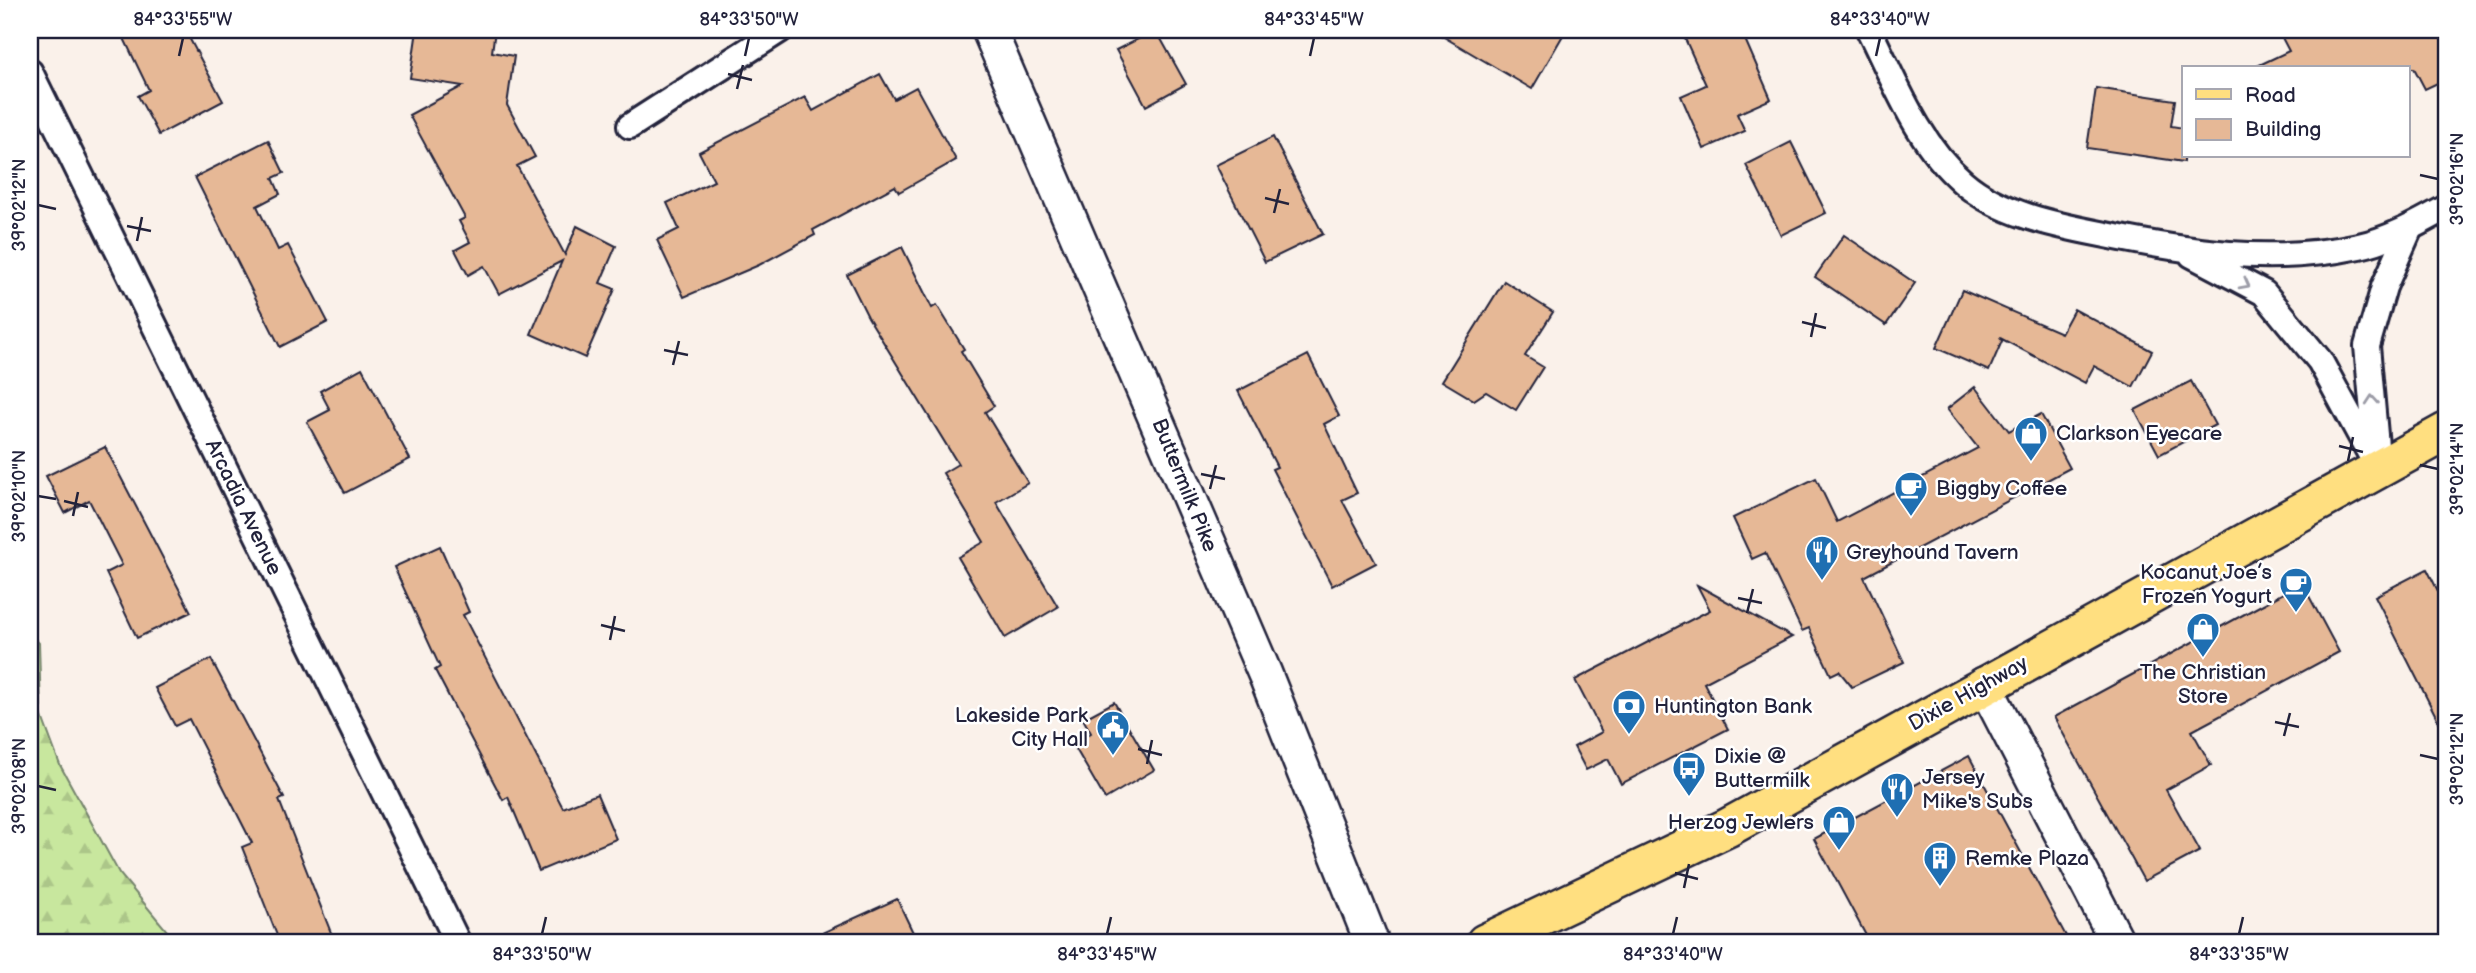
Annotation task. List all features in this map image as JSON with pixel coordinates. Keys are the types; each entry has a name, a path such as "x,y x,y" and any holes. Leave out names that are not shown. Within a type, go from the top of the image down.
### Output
{"main road":[{"name":"Buttermilk Pike","path":"989,30 1265,674 1372,943"},
{"name":"Dixie Highway","path":"1485,943 1727,828 1984,684 2446,432"},
{"path":"1984,684 2118,943"}],"street":[{"path":"630,126 780,30"},
{"path":"1869,30 1915,121 1940,160 1964,184 1997,204 2059,226 2185,252 2268,255 2362,246 2410,228 2446,208"},
{"name":"Arcadia Avenue","path":"30,72 458,943"},
{"path":"2378,468 2367,346 2384,287 2410,228"},
{"path":"2185,252 2264,293 2320,361 2378,468"}],"green space":[{"path":"30,634 39,643 41,714 60,765 119,873 177,943 30,943"}],"building":[{"path":"120,30 185,30 223,101 159,135 138,96 149,90"},
{"path":"417,30 495,30 492,52 514,56 507,105 535,157 517,166 565,255 577,226 616,246 600,283 615,289 585,358 531,334 562,261 499,294 484,266 468,275 455,250 470,242 459,221 465,218 409,115 463,86 410,78"},
{"path":"1156,30 1186,84 1146,106 1116,50"},
{"path":"1432,30 1566,30 1532,89"},
{"path":"1681,30 1741,30 1771,99 1737,114 1745,131 1704,149 1681,96 1706,85"},
{"path":"2278,30 2446,30 2446,79 2425,89 2414,68 2410,66 2257,66 2289,51"},
{"path":"880,74 894,99 916,87 956,160 899,192 895,186 813,230 815,235 759,265 684,297 657,240 679,229 667,203 714,181 699,152 805,97 813,111"},
{"path":"2096,88 2175,100 2171,126 2182,128 2184,162 2087,148"},
{"path":"1273,137 1323,234 1265,262 1216,165"},
{"path":"268,140 284,173 273,178 280,194 257,206 278,250 288,245 328,322 280,347 195,177"},
{"path":"1791,142 1826,213 1781,235 1746,165"},
{"path":"1844,235 1915,283 1886,325 1815,277"},
{"path":"902,247 932,308 937,305 964,349 961,351 994,406 985,412 1028,483 996,502 1058,607 1005,638 958,557 984,542 943,473 958,464 868,317 847,275"},
{"path":"1504,281 1553,312 1525,356 1543,367 1516,410 1486,392 1474,400 1442,381"},
{"path":"1962,290 2061,333 2074,309 2152,351 2133,387 2094,366 2085,383 2000,338 2002,341 1989,371 1936,348"},
{"path":"1308,355 1339,416 1324,424 1357,493 1342,500 1376,563 1332,586 1272,469 1277,467 1238,391"},
{"path":"362,368 410,459 345,493 307,422 330,410 320,391"},
{"path":"2191,381 2215,425 2159,455 2135,410"},
{"path":"1975,387 2009,431 2041,414 2070,468 1864,577 1904,662 1852,687 1839,671 1831,675 1809,628 1802,631 1765,553 1752,559 1733,518 1816,478 1837,522 1978,448 1947,409"},
{"path":"105,447 191,612 137,638 106,573 122,565 89,500 65,513 46,476"},
{"path":"440,546 469,612 463,615 563,808 597,794 616,839 539,871 508,797 503,800 435,670 440,667 394,567"},
{"path":"2427,569 2446,607 2446,736 2375,596"},
{"path":"2302,583 2339,652 2192,731 2211,765 2166,790 2200,851 2144,881 2054,717"},
{"path":"1697,585 1792,637 1704,683 1728,729 1621,784 1608,759 1586,770 1574,747 1602,732 1575,680 1710,610"},
{"path":"211,659 284,798 279,800 335,943 280,943 242,847 252,843 189,719 175,726 155,688"},
{"name":"Lakeside Park City Hall","path":"1114,702 1154,770 1105,799 1073,744 1091,733 1083,719"},
{"name":"Remke Plaza","path":"1969,756 2066,936 2053,943 1870,943 1814,839"},
{"path":"897,899 918,943 800,943"}],"place":[{"name":"Clarkson Eyecare","path":"2031,463"},
{"name":"Biggby Coffee","path":"1911,518"},
{"name":"Greyhound Tavern","path":"1822,582"},
{"name":"Kocanut Joe’s Frozen Yogurt","path":"2296,614"},
{"name":"The Christian Store","path":"2203,659"},
{"name":"Huntington Bank","path":"1629,736"},
{"name":"Lakeside Park City Hall","path":"1113,757"},
{"name":"Dixie @ Buttermilk","path":"1689,798"},
{"name":"Jersey Mike's Subs","path":"1897,819"},
{"name":"Herzog Jewlers","path":"1839,852"},
{"name":"Remke Plaza","path":"1940,888"}]}
